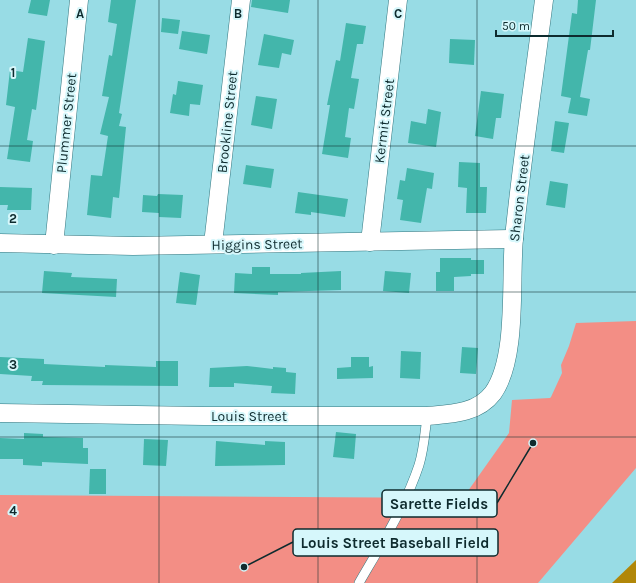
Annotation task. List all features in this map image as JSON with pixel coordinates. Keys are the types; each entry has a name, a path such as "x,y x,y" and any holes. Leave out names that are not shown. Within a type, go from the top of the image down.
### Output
{"street":[{"name":"Plummer Street","path":"54,245 79,0"},
{"name":"Brookline Street","path":"213,244 241,0"},
{"name":"Kermit Street","path":"370,242 398,0"},
{"name":"Sharon Street","path":"492,393 499,382 506,356 510,331 514,239 544,0"},
{"name":"Higgins Street","path":"0,243 54,245 213,244 514,239"},
{"name":"Louis Street","path":"0,413 204,416 426,416 458,413 471,409 482,403 492,393"}],"lane":[{"path":"359,583 396,519 408,494 420,463 426,416"}],"shaded area":[{"path":"636,321 636,468 538,583 0,583 0,495 463,498 509,433 512,400 551,397 562,373 561,365 576,323"},
{"path":"636,560 636,583 612,583"}],"building":[{"path":"31,0 50,0 47,16 28,13"},
{"path":"111,0 136,0 119,113 122,114 119,126 126,127 119,198 113,197 111,218 87,215 91,175 102,176 108,136 100,134 109,97 102,96 109,55 112,56 117,24 108,22"},
{"path":"252,0 290,0 288,13 251,7"},
{"path":"578,0 596,0 590,50 588,50 580,97 590,99 587,116 568,113 571,98 561,96 572,13 577,14"},
{"path":"162,18 180,20 178,34 161,32"},
{"path":"346,23 366,26 363,44 357,44 351,78 359,79 354,109 349,108 345,137 351,138 348,158 322,154 330,105 327,105 336,60 340,61"},
{"path":"182,31 210,35 207,54 179,49"},
{"path":"264,34 294,40 291,55 282,53 279,68 258,65"},
{"path":"28,38 45,41 36,110 32,109 27,140 33,141 30,162 7,159 15,107 6,105 10,70 23,72"},
{"path":"450,39 475,40 474,65 449,63"},
{"path":"178,81 203,85 200,105 190,104 189,116 170,113 173,94 176,95"},
{"path":"481,91 504,94 501,118 496,118 493,139 475,136"},
{"path":"256,96 277,99 272,129 251,125"},
{"path":"428,109 441,112 436,147 408,143 411,121 426,124"},
{"path":"555,121 569,123 564,153 551,151"},
{"path":"459,162 480,163 480,187 487,187 486,213 466,213 467,188 458,187"},
{"path":"246,165 274,169 271,188 243,184"},
{"path":"407,168 434,173 432,189 427,188 421,223 400,220 403,200 397,199 400,180 405,181"},
{"path":"550,181 568,184 565,208 546,205"},
{"path":"0,187 32,188 31,210 7,210 8,205 0,205"},
{"path":"298,192 348,199 345,217 311,212 311,215 295,213"},
{"path":"158,194 183,195 181,218 159,217 159,213 142,212 143,195 157,196"},
{"path":"440,258 471,258 471,260 484,260 484,274 471,274 471,276 454,277 454,291 436,291 436,272 440,272"},
{"path":"252,267 270,267 270,274 301,274 341,271 341,290 278,292 278,295 234,293 235,273 252,274"},
{"path":"44,271 72,273 71,277 117,279 116,297 42,293"},
{"path":"385,271 411,273 409,293 383,291"},
{"path":"180,272 200,275 196,305 176,303"},
{"path":"462,347 478,348 476,374 460,373"},
{"path":"401,351 421,352 420,379 400,378"},
{"path":"0,357 44,359 44,364 105,367 105,365 156,367 156,361 178,361 178,386 42,385 43,381 31,381 32,376 0,374"},
{"path":"351,357 369,357 369,367 373,366 373,378 337,379 337,368 351,367"},
{"path":"247,366 273,369 273,367 286,368 286,372 296,373 295,394 271,393 272,386 234,383 234,387 209,387 210,368"},
{"path":"336,432 356,434 354,459 333,457"},
{"path":"24,433 43,434 43,437 83,438 83,448 88,448 88,464 42,462 42,466 23,465 23,459 0,459 0,438 24,439"},
{"path":"144,439 168,440 166,466 143,465"},
{"path":"216,441 265,445 265,441 285,442 285,465 215,466"},
{"path":"90,469 106,469 106,494 89,494"}],"place":[{"name":"Sarette Fields","path":"533,443"},
{"name":"Louis Street Baseball Field","path":"244,567"}]}
